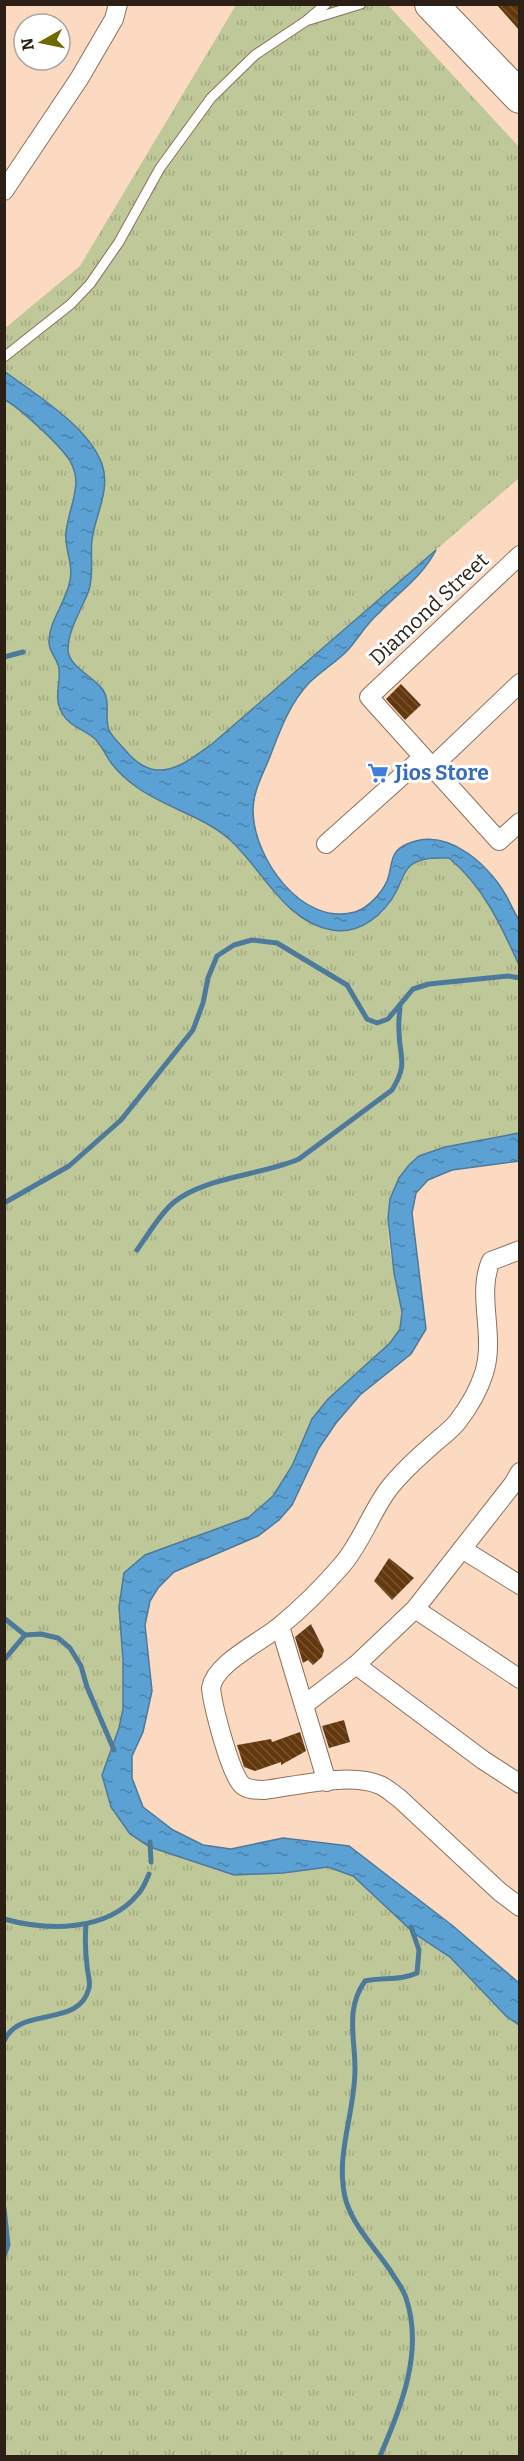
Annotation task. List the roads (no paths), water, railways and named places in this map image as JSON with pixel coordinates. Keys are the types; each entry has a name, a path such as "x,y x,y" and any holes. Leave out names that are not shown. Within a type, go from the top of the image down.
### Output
{"highway":[{"path":"431,4 519,97"}],"street":[{"path":"4,191 79,79 114,19 118,4"},
{"name":"Diamond Street","path":"427,762 369,697 519,555"},
{"path":"326,844 519,683"},
{"path":"427,762 499,841 519,822"},
{"path":"519,1250 491,1261 487,1270 489,1345 484,1373 457,1422 404,1471 387,1491 344,1563 280,1626 221,1668 212,1680 212,1697 231,1765 244,1786 254,1790 364,1780 381,1785 399,1798 500,1892 519,1906"},
{"path":"304,1705 356,1665 415,1609 517,1482"},
{"path":"462,1550 519,1585"},
{"path":"415,1609 519,1679"},
{"path":"280,1626 327,1782"},
{"path":"356,1665 483,1760 519,1784"}],"lane":[{"path":"4,357 70,304 90,284 119,242 160,168 211,98 255,55 306,21 326,4"},
{"path":"306,21 362,4"}],"water":[{"path":"4,371 73,424 95,450 102,464 104,493 92,540 92,571 89,590 73,627 68,650 72,661 103,690 107,700 109,730 112,735 137,762 148,768 159,770 180,765 212,744 436,550 418,576 374,617 347,651 309,683 290,709 256,790 253,803 255,829 261,848 284,885 299,899 317,909 335,914 355,912 374,900 387,881 392,860 401,847 423,840 438,840 454,845 468,853 493,876 510,903 520,924 519,965 490,907 472,881 449,858 423,860 410,866 386,907 379,915 362,926 342,931 315,925 287,905 229,839 208,824 160,801 134,785 115,767 94,738 65,717 59,707 58,665 49,640 71,577 66,532 76,483 75,474 70,461 58,447 30,419 5,400"},
{"path":"519,1133 519,1161 452,1170 428,1180 416,1193 412,1213 426,1329 411,1354 360,1395 336,1423 319,1448 292,1505 279,1520 258,1536 174,1572 158,1588 150,1601 145,1625 152,1691 143,1732 132,1756 132,1778 143,1807 173,1830 203,1845 231,1849 283,1838 349,1846 453,1926 519,1983 519,2025 506,2016 450,1957 415,1934 353,1876 328,1867 283,1873 234,1875 150,1847 130,1834 111,1807 102,1775 119,1728 123,1709 123,1660 119,1607 124,1573 145,1555 249,1517 273,1496 292,1466 312,1419 328,1399 390,1343 400,1329 402,1312 394,1273 388,1218 390,1199 399,1178 409,1165 419,1156 445,1147"}],"waterway":[{"path":"4,657 23,652"},
{"path":"4,1203 69,1166 121,1120 193,1030 217,956 234,945 252,940 277,943 347,985 367,1019 377,1023 388,1019 413,989 429,984 508,976 520,978"},
{"path":"137,1250 163,1213 186,1194 200,1187 299,1159 392,1090 402,1066 399,1039 400,1005"},
{"path":"4,1618 25,1635 41,1634 58,1638 70,1648 81,1666 87,1687 114,1750"},
{"path":"4,1660 25,1635"},
{"path":"150,1842 151,1862"},
{"path":"4,1919 39,1926 93,1922 110,1916 125,1906 140,1892 149,1874"},
{"path":"4,2041 12,2030 23,2023 74,2009 83,2001 89,1988 86,1924"},
{"path":"380,2456 408,2379 411,2359 411,2318 401,2287 359,2228 350,2211 343,2185 342,2168 354,2086 352,2023 355,2002 365,1981 404,1977 417,1973 419,1950 411,1927"},
{"path":"4,2208 8,2245 4,2256"}],"place":[{"name":"Jios Store","path":"378,773"}]}
